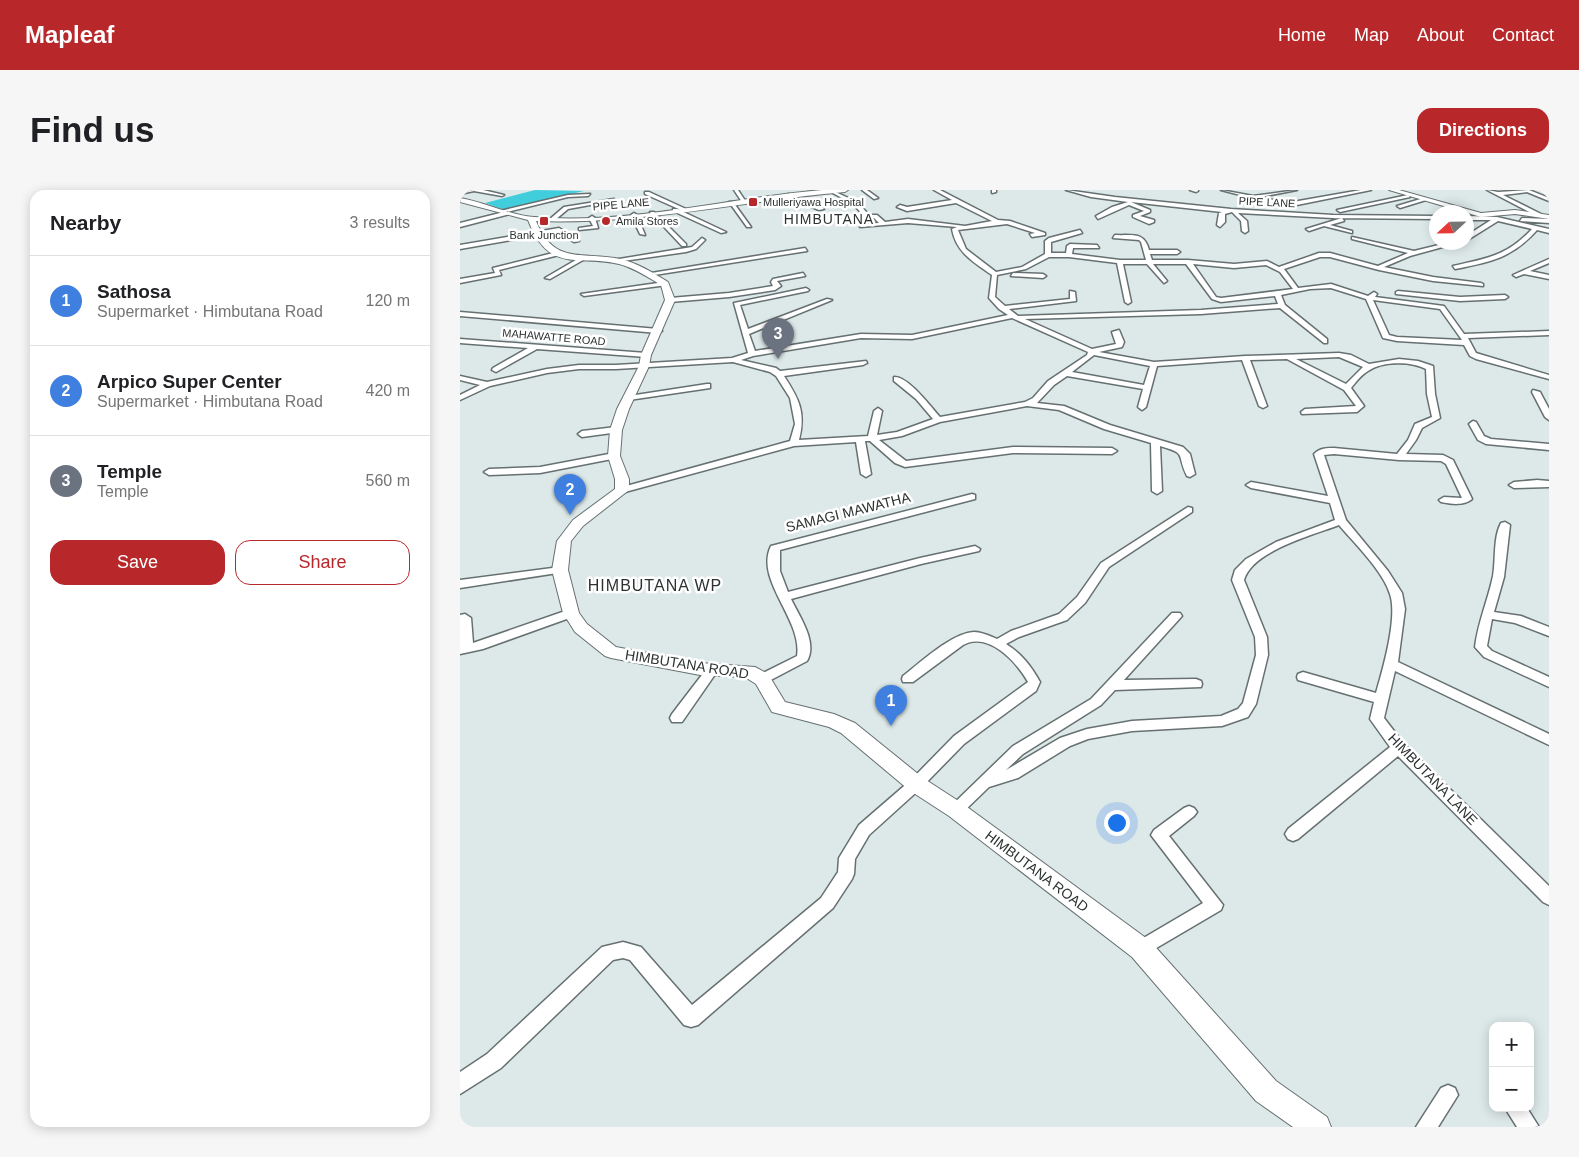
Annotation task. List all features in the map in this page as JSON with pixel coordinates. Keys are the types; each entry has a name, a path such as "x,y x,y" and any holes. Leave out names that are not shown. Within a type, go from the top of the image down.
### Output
{"street":[{"path":"460,193 474,190 502,194"},
{"path":"736,190 749,200"},
{"path":"743,190 749,200"},
{"path":"837,190 855,203 868,217 875,216 882,222"},
{"name":"PIPE LANE","path":"460,200 506,212 535,227 552,219 634,215 788,195 845,190"},
{"path":"864,190 876,198"},
{"path":"936,190 997,222"},
{"name":"PIPE LANE","path":"1068,190 1127,201 1226,212 1427,218"},
{"path":"1078,192 1086,190"},
{"path":"1224,190 1287,205 1370,190"},
{"path":"1254,197 1295,190"},
{"path":"1392,190 1408,196 1549,231"},
{"path":"1489,190 1546,216"},
{"path":"1497,194 1526,190 1549,200"},
{"path":"1106,198 1120,192"},
{"path":"647,193 723,232"},
{"path":"1098,217 1127,201 1136,193"},
{"path":"461,224 568,196 588,195"},
{"path":"788,195 821,209"},
{"path":"1340,210 1408,196"},
{"path":"1398,207 1424,199"},
{"path":"552,219 566,208 612,200"},
{"path":"900,207 907,209 958,201"},
{"path":"1127,201 1148,211 1135,216 1152,220 1149,222"},
{"path":"732,203 749,226"},
{"path":"1220,225 1222,213 1226,212"},
{"path":"1234,212 1244,221 1245,231"},
{"path":"1474,233 1493,218 1515,212 1546,216"},
{"path":"652,213 684,245"},
{"path":"634,215 643,234"},
{"path":"1474,218 1546,216"},
{"path":"1309,229 1348,217"},
{"path":"582,229 596,227 592,218"},
{"path":"1408,225 1427,218"},
{"path":"862,226 908,222 963,226 1008,222 1043,234 1032,235"},
{"path":"1325,225 1377,245 1414,252"},
{"path":"963,226 955,229 956,239 962,251 995,274 1043,276"},
{"path":"535,227 557,254 567,258 616,260 686,250 694,248 702,240"},
{"path":"460,247 535,227 559,230 576,241"},
{"path":"1455,267 1503,257 1521,245 1535,229"},
{"path":"1048,255 1048,241 1080,232"},
{"path":"1115,237 1142,239 1148,252 1151,266 1164,281"},
{"path":"1097,240 1098,260"},
{"path":"1377,245 1384,241"},
{"path":"1069,255 1070,246 1097,247"},
{"path":"1379,268 1392,259 1429,249"},
{"path":"648,274 805,250"},
{"path":"1148,252 1176,252"},
{"path":"460,281 499,274 495,269 557,254"},
{"path":"995,274 1024,268 1048,255 1069,255 1120,262 1188,262 1234,266 1267,263 1279,269 1296,289"},
{"path":"1279,269 1324,255 1433,279 1481,285"},
{"path":"548,278 581,259"},
{"path":"616,260 648,274 668,292"},
{"path":"1516,275 1549,261"},
{"path":"1120,262 1128,302"},
{"path":"1188,262 1214,298 1221,300 1331,286 1369,298 1451,307"},
{"path":"1524,272 1549,277"},
{"path":"995,274 992,298 1001,308 1015,317 1107,356 1154,364 1245,358 1345,356 1368,367"},
{"path":"584,294 668,292 729,295 775,288 778,286 774,282 776,280 803,275"},
{"path":"460,288 478,284 478,280 474,279"},
{"path":"752,354 747,332 736,304 806,290"},
{"path":"1369,298 1381,291"},
{"path":"668,292 658,331 629,398 622,409 616,430 614,456 622,479 622,490 794,443 860,440 898,434 938,420 1027,404 1036,400 1051,383 1090,356 1092,351"},
{"path":"1001,308 1070,301 1074,300 1072,292"},
{"path":"1391,292 1460,299 1505,297"},
{"path":"1277,294 1282,306 1324,341"},
{"path":"1369,298 1384,332 1390,338 1465,339 1549,333"},
{"path":"747,332 829,300"},
{"path":"733,360 752,354 861,336 931,334 1015,317 1201,312 1282,306"},
{"path":"1442,306 1473,354 1548,377"},
{"path":"1460,307 1468,307"},
{"path":"460,314 658,331"},
{"path":"1092,351 1118,345 1120,342 1116,332"},
{"name":"MAHAWATTE ROAD","path":"460,341 537,346 645,361"},
{"path":"496,370 537,346"},
{"path":"1286,357 1302,363 1347,388 1360,406 1357,409 1305,412"},
{"path":"1245,358 1263,406"},
{"path":"460,398 487,384 547,370 645,361 733,360 773,370 779,374 794,398 800,424 794,443"},
{"path":"1347,388 1368,367 1389,362 1402,362 1423,364 1430,368 1436,418 1418,426 1412,440 1399,457"},
{"path":"779,374 863,363"},
{"path":"1142,407 1154,364"},
{"path":"1066,373 1148,388"},
{"path":"460,378 487,384"},
{"path":"897,379 919,396 938,420"},
{"path":"629,398 707,386"},
{"path":"1536,392 1549,418"},
{"path":"1027,404 1061,408 1107,427 1180,449 1185,454 1190,474"},
{"path":"872,438 878,411"},
{"path":"1473,424 1481,438 1489,442 1549,447"},
{"path":"582,434 616,430"},
{"path":"872,438 898,461 912,465 1013,450 1112,451"},
{"path":"860,440 866,474"},
{"path":"1154,442 1157,491"},
{"path":"987,782 1014,774 1065,742 1087,734 1132,726 1222,721 1243,713 1250,704 1262,655 1261,637 1238,580 1241,570 1250,560 1280,544 1340,521 1318,454 1334,451 1447,459 1467,499 1463,501 1444,500"},
{"path":"489,472 540,470 614,456"},
{"path":"1514,485 1537,482 1549,484"},
{"path":"1251,485 1332,500"},
{"name":"HIMBUTANA ROAD","path":"622,490 578,523 564,541 560,570 571,613 581,628 611,652 712,670 749,671 762,679 779,708 834,721 848,728 916,784 956,810 1141,949 1266,1091 1318,1127"},
{"name":"SAMAGI MAWATHA","path":"762,679 804,658 804,643 784,597 772,557 775,548 972,496"},
{"path":"997,644 1015,634 1063,617 1081,600 1104,565 1188,510"},
{"name":"HIMBUTANA LANE","path":"1340,521 1384,573 1396,593 1398,609 1391,664 1377,719 1399,748 1549,897"},
{"path":"1505,525 1501,543 1500,567 1488,615 1482,629 1481,647 1488,654 1549,682"},
{"path":"784,597 920,561 975,549"},
{"path":"460,584 560,570"},
{"path":"460,618 465,618 464,650 571,613"},
{"path":"1488,615 1517,619 1549,632"},
{"path":"956,810 1018,750 1096,702 1176,616"},
{"path":"460,1084 494,1061 608,953 623,950 635,953 691,1018 827,902 846,874 847,858 864,830 916,784 959,740 1031,688 1034,682 1021,662 997,644 982,637 971,635 958,642 908,679"},
{"path":"1391,664 1549,740"},
{"path":"677,718 712,670"},
{"path":"1303,677 1381,699"},
{"path":"1110,685 1196,684"},
{"path":"1294,834 1399,748"},
{"path":"1141,949 1214,905 1159,835 1189,812"},
{"path":"1426,1127 1448,1095"},
{"path":"1518,1112 1529,1127"}],"shaded area":[{"path":"535,190 584,191 504,210 485,203"}],"place":[{"name":"Mulleriyawa Hospital","path":"753,202"},
{"name":"Bank Junction","path":"544,221"},
{"name":"Amila Stores","path":"606,221"},
{"name":"Temple","path":"778,359"},
{"name":"Arpico Super Center","path":"570,515"},
{"name":"Sathosa","path":"891,726"}],"district":[{"name":"HIMBUTANA","path":"829,219"},
{"name":"HIMBUTANA WP","path":"655,585"}]}
